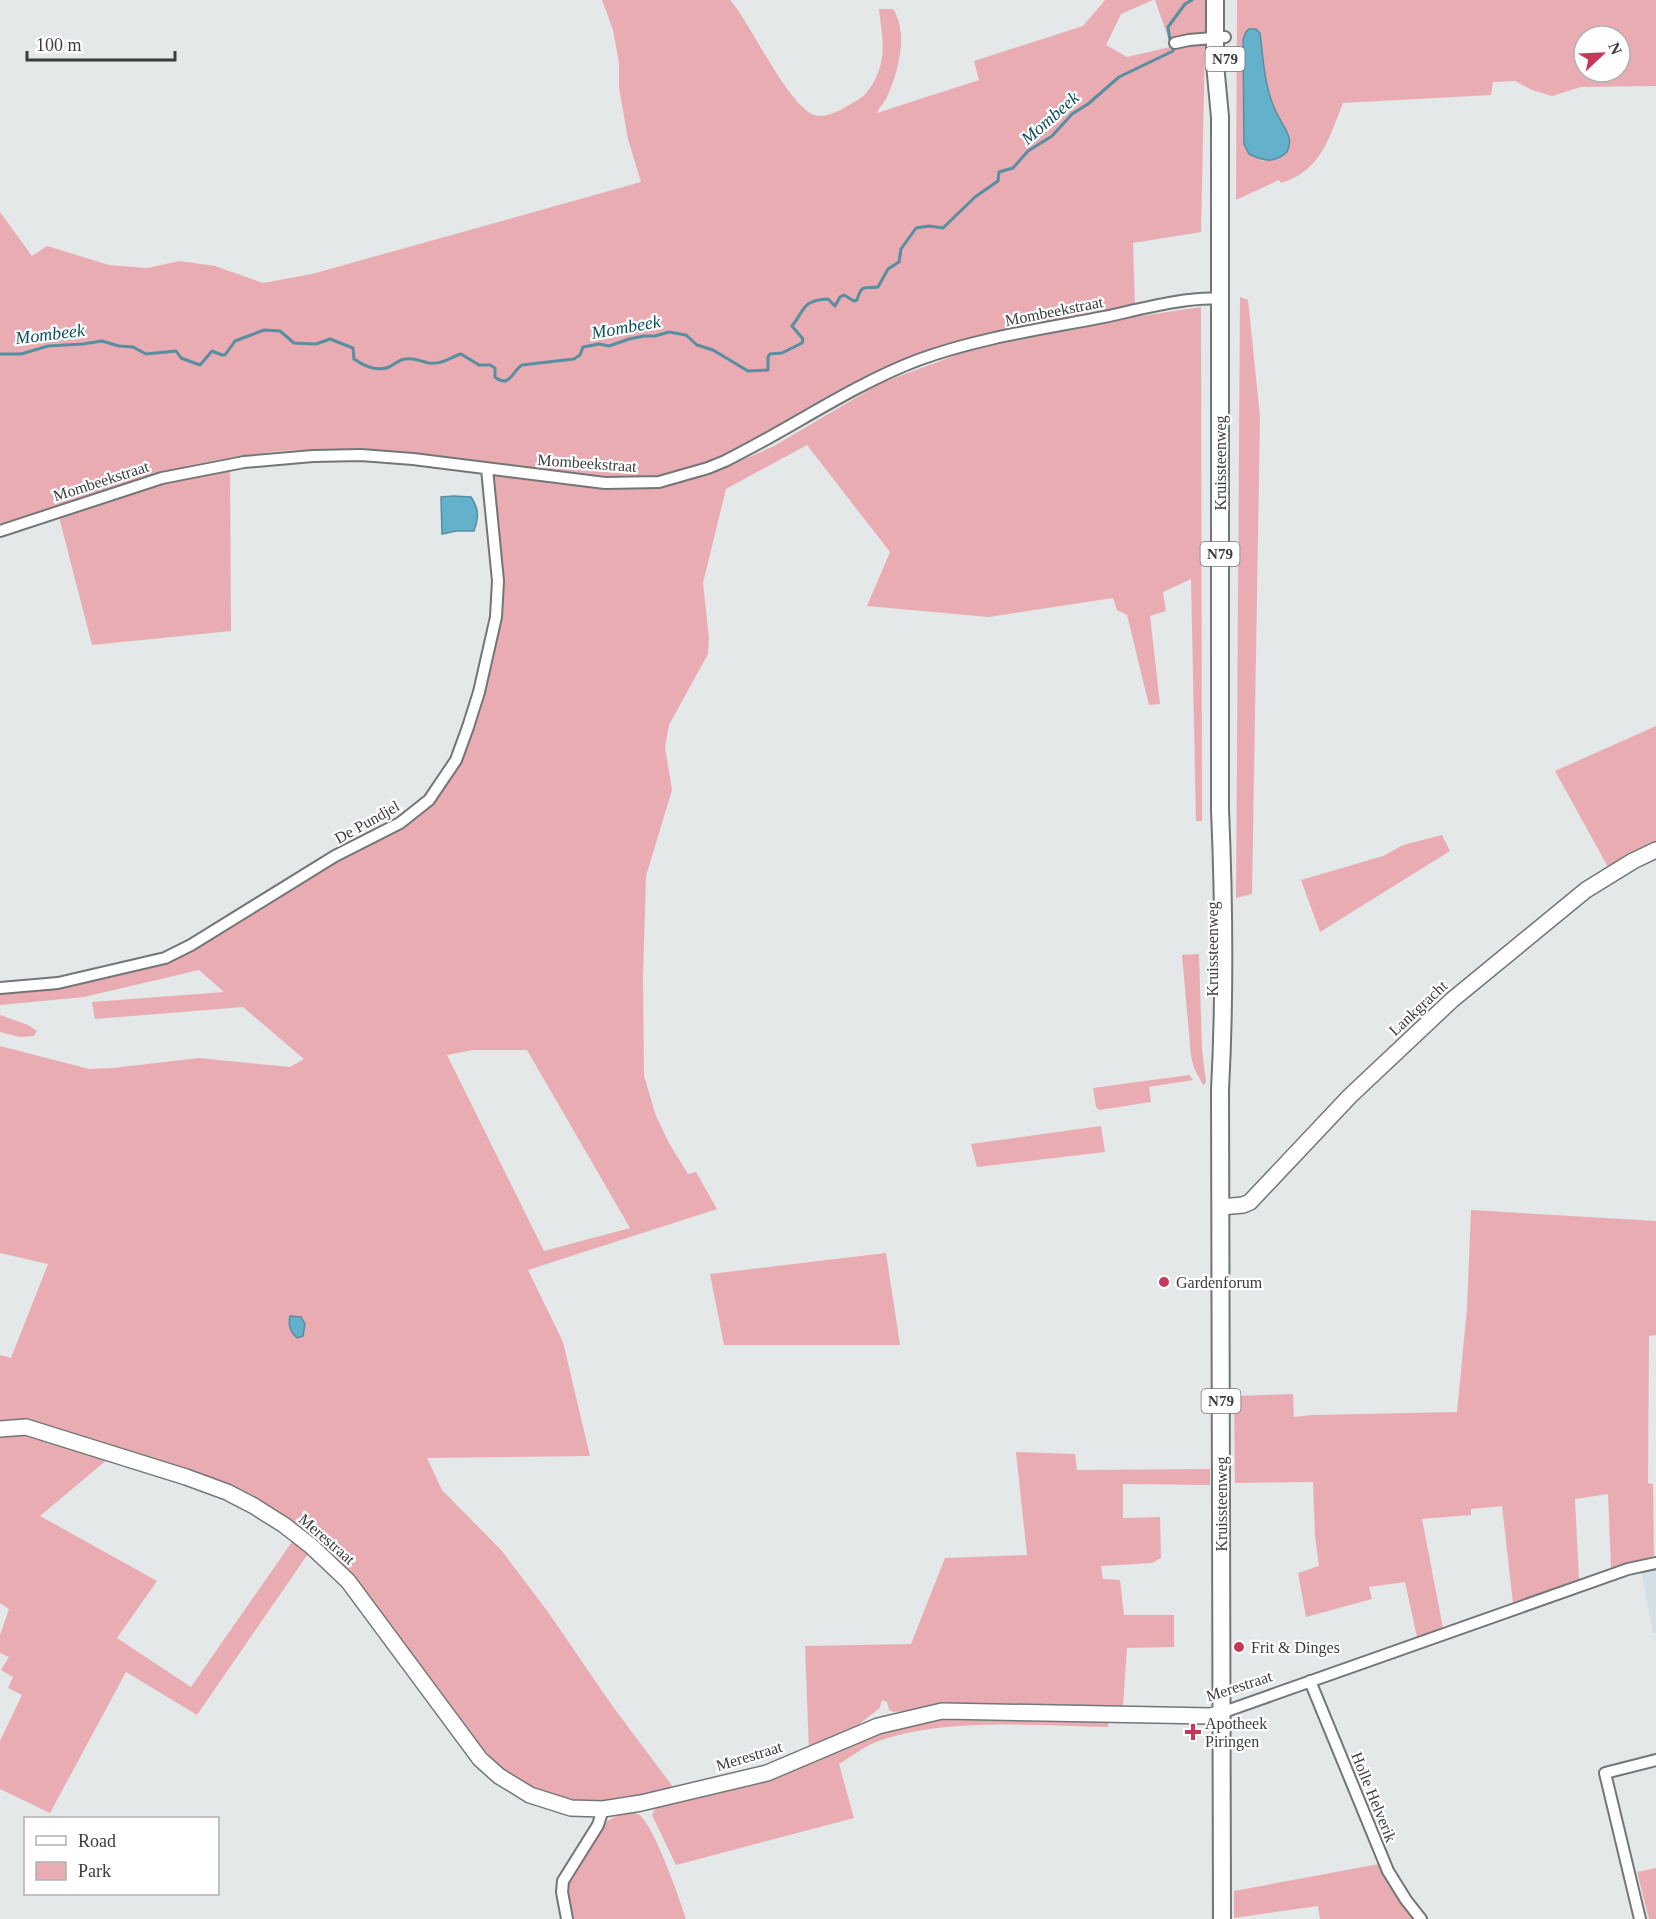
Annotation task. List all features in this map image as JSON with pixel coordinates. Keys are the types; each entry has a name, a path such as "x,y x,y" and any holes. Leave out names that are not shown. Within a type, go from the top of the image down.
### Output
{"main road":[{"name":"Kruissteenweg","path":"1215,0 1225,66 1220,117 1220,809 1223,903 1223,1042 1220,1090 1222,1919"},
{"name":"Kruissteenweg","path":"1220,37 1225,0"}],"street":[{"path":"1175,43 1220,37"},
{"name":"Mombeekstraat","path":"0,531 162,478 244,462 313,456 361,455 413,459 604,483 659,482 725,461 864,384 917,361 963,345 1141,309 1208,298 1220,299"},
{"name":"De Pundjel","path":"0,988 58,983 165,958 335,856 400,823 429,800 456,760 479,692 496,616 497,570 487,469"},
{"name":"Lankgracht","path":"1221,1207 1250,1202 1350,1096 1452,1000 1586,890 1633,861 1656,850"},
{"name":"Merestraat","path":"0,1429 26,1427 186,1477 227,1492 254,1506 311,1546 348,1581 480,1759 499,1776 530,1795 571,1808 603,1809 641,1803 767,1773 878,1726 942,1711 1211,1716 1628,1569 1656,1563"},
{"name":"Holle Helverik","path":"1310,1681 1388,1871 1421,1919"},
{"path":"1640,1919 1605,1773 1656,1760"},
{"path":"567,1919 562,1892 563,1881 598,1826 603,1809"}],"shaded area":[{"path":"1656,1567 1656,1633 1653,1633 1641,1570"}],"green space":[{"path":"602,0 730,0 796,100 807,111 823,116 843,109 859,99 872,85 882,57 879,9 893,9 898,19 901,41 895,76 887,97 877,113 979,80 974,61 1083,26 1105,0 1153,0 1121,14 1106,45 1127,57 1183,44 1205,43 1201,232 1133,243 1135,306 959,342 725,457 673,474 640,479 607,478 386,452 303,450 225,458 187,466 149,476 0,525 0,212 32,256 47,246 109,265 147,268 180,261 215,266 263,283 312,274 641,182 628,139 619,88 619,63 613,30"},
{"path":"1155,0 1205,0 1205,32 1169,40"},
{"path":"1237,0 1656,0 1656,86 1581,87 1552,96 1532,90 1515,81 1493,82 1491,95 1343,103 1328,141 1315,162 1295,178 1281,183 1279,180 1236,200","holes":["1249,29 1256,29 1260,33 1263,72 1275,110 1287,132 1272,160 1263,161 1249,154 1244,144 1243,40"]},
{"path":"1240,297 1248,300 1260,416 1252,894 1236,898"},
{"path":"1201,307 1202,821 1196,821 1191,579 1163,592 1166,611 1150,616 1160,704 1149,705 1127,615 1117,610 1113,598 989,617 867,606 890,552 807,445 726,489 703,583 709,638 708,654 669,725 665,747 672,790 646,876 643,976 644,1076 656,1116 688,1174 696,1172 717,1209 528,1270 563,1342 590,1456 427,1458 442,1490 502,1551 676,1791 591,1805 531,1790 505,1771 485,1751 438,1693 348,1570 305,1532 258,1499 187,1469 26,1420 0,1424 0,1355 11,1358 48,1264 0,1253 0,1046 89,1069 199,1058 290,1067 304,1059 243,1007 95,1019 92,1002 224,992 199,970 84,997 0,1005 0,993 78,984 156,965 328,863 409,822 422,812 447,783 458,761 495,635 492,478 494,474 641,487 676,483 722,469 774,446 881,383 967,351 1134,317","holes":["473,1050 527,1050 630,1228 544,1251 447,1055"]},
{"path":"230,468 231,631 92,645 59,517 162,482"},
{"path":"1656,726 1656,842 1608,867 1555,771"},
{"path":"1442,835 1450,851 1320,932 1301,880 1383,856 1403,845"},
{"path":"1199,954 1202,1049 1206,1083 1203,1085 1194,1068 1191,1056 1182,955"},
{"path":"0,1015 28,1025 37,1031 34,1036 20,1037 0,1032"},
{"path":"1189,1075 1193,1080 1149,1087 1151,1102 1099,1110 1096,1107 1093,1088"},
{"path":"1101,1126 1105,1152 977,1167 971,1144"},
{"path":"1471,1210 1656,1221 1656,1335 1649,1336 1648,1483 1653,1484 1654,1556 1611,1569 1608,1494 1575,1499 1579,1579 1513,1603 1502,1506 1471,1509 1471,1515 1422,1519 1443,1628 1417,1637 1405,1582 1369,1587 1372,1599 1306,1617 1298,1573 1319,1566 1315,1536 1313,1482 1235,1483 1234,1396 1293,1394 1294,1417 1457,1412 1467,1308"},
{"path":"886,1253 900,1345 724,1345 710,1274"},
{"path":"18,1432 108,1459 40,1516 157,1581 117,1638 191,1687 294,1539 310,1551 197,1715 126,1672 50,1813 0,1789 0,1741 22,1695 8,1688 13,1677 1,1670 9,1657 0,1653 0,1635 9,1609 0,1603 0,1434"},
{"path":"1016,1452 1075,1454 1077,1470 1210,1469 1210,1485 1123,1484 1123,1518 1160,1517 1161,1558 1152,1563 1101,1566 1103,1579 1120,1580 1124,1615 1174,1615 1174,1647 1127,1648 1123,1706 955,1704 894,1712 889,1710 887,1702 882,1700 880,1708 842,1737 809,1751 805,1646 911,1644 945,1558 1027,1555"},
{"path":"956,1715 1109,1719 1108,1727 962,1726 905,1733 879,1741 839,1764 854,1818 676,1865 652,1815 656,1807 894,1727"},
{"path":"625,1812 638,1814 651,1831 686,1919 572,1919 568,1885 607,1821"},
{"path":"1379,1864 1394,1891 1415,1919 1320,1919 1318,1906 1234,1918 1234,1891"},
{"path":"1656,1868 1656,1919 1649,1919 1637,1872"}],"water":[{"path":"1249,29 1256,29 1260,33 1268,89 1289,140 1287,152 1273,160 1264,160 1249,154 1244,144 1243,40"},
{"path":"441,497 471,497 474,501 477,521 474,531 442,534"},
{"path":"290,1316 301,1317 305,1324 303,1336 297,1338 293,1333 289,1325"}],"waterway":[{"name":"Mombeek","path":"1170,40 1168,27 1185,4 1192,0"},
{"name":"Mombeek","path":"0,354 21,354 48,346 102,341 133,347 146,354 176,351 181,358 200,365 212,351 225,355 235,341 264,330 280,331 294,343 316,344 330,339 353,348 354,359 375,369 389,367 404,359 438,363 461,354 479,365 490,365 495,368 495,377 504,381 522,365 574,359 580,355 583,347 599,344 609,346 629,339 669,332 686,335 697,345 713,350 748,371 768,370 770,354 782,353 802,343 803,339 792,326 805,307 813,301 828,299 835,306 840,297 844,295 854,301 857,300 862,289 878,287 888,269 899,262 901,249 916,228 929,226 943,228 975,197 998,181 999,172 1013,168 1028,151 1052,136 1072,114 1088,104 1119,77 1173,51 1173,47"}],"place":[{"name":"Gardenforum","path":"1164,1282"},
{"name":"Frit & Dinges","path":"1239,1647"},
{"name":"Apotheek Piringen","path":"1193,1732"}]}
